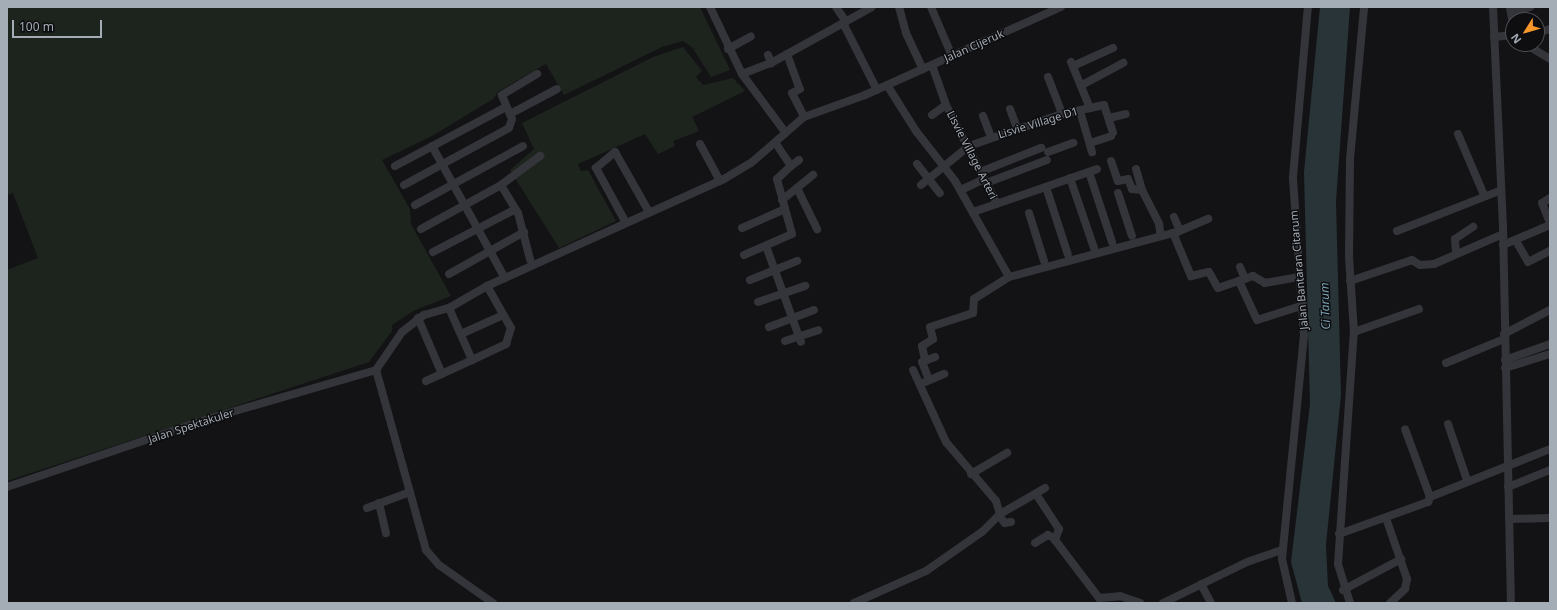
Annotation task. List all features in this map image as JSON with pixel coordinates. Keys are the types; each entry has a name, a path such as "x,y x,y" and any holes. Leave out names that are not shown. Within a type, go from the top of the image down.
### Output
{"street":[{"path":"710,7 728,49 742,74 785,132"},
{"path":"836,7 878,90"},
{"path":"742,74 770,59 788,54 872,7"},
{"path":"898,7 923,69"},
{"path":"931,7 952,56"},
{"name":"Jalan Cijeruk","path":"418,318 450,309 488,289 505,278 720,181 776,144 785,132 804,117 878,90 1061,7"},
{"name":"Jalan Bantaran Citarum","path":"1292,603 1284,577 1282,550 1304,336 1304,305 1299,277 1293,177 1308,7"},
{"path":"1350,603 1343,590 1338,564 1354,332 1350,281 1350,159 1364,7"},
{"path":"1493,7 1499,191 1504,245 1504,364 1511,603"},
{"path":"1511,9 1530,7"},
{"path":"728,49 751,36"},
{"path":"1494,37 1505,36"},
{"path":"1090,108 1082,85 1072,64 1113,48"},
{"path":"1539,52 1548,57"},
{"path":"788,54 800,89 792,93 804,117"},
{"path":"1082,85 1123,63"},
{"name":"Lisvie Village Arteri","path":"932,65 946,105 969,146 983,178 997,204"},
{"path":"404,185 509,128 508,111 504,94 537,74"},
{"path":"1048,77 1062,114"},
{"path":"887,86 916,131 945,167 1009,277"},
{"path":"395,166 432,146 557,90"},
{"path":"932,114 946,105"},
{"name":"Lisvie Village D1","path":"921,185 969,146 991,137 1062,114 1090,108 1107,107 1109,118"},
{"path":"1010,109 1017,128"},
{"path":"1080,111 1092,152"},
{"path":"1090,143 1112,135 1109,118 1126,114"},
{"path":"983,116 991,137"},
{"path":"1458,134 1484,195"},
{"path":"965,188 983,178 1073,143"},
{"path":"700,144 720,181"},
{"path":"776,144 791,166"},
{"path":"432,146 452,186 505,278"},
{"path":"415,205 523,146"},
{"path":"626,223 596,171 598,163 615,152 649,212"},
{"path":"983,178 1045,153"},
{"path":"421,229 464,207 501,185 540,156"},
{"path":"744,255 792,234 777,178 799,160"},
{"path":"1111,161 1118,180 1128,179 1137,173 1142,190 1159,224 1161,236"},
{"path":"917,164 940,193"},
{"path":"976,211 1093,171 1112,242"},
{"path":"782,200 812,174"},
{"path":"1070,178 1094,248"},
{"path":"1128,179 1132,190 1142,190"},
{"path":"501,185 516,209 524,232 530,259"},
{"path":"1046,187 1068,255"},
{"path":"797,188 817,229"},
{"path":"1397,231 1415,227 1484,195 1499,191"},
{"path":"1118,193 1132,236"},
{"path":"1504,245 1516,241 1550,224 1542,203 1550,198"},
{"path":"433,252 516,209"},
{"path":"742,228 785,209"},
{"path":"1029,213 1044,261"},
{"path":"1174,217 1177,232 1191,277 1208,271 1220,289 1257,275 1265,283 1299,277"},
{"path":"925,360 922,346 933,339 930,327 973,313 974,299 1009,277 1177,232 1208,220"},
{"path":"1456,253 1455,239 1473,226"},
{"path":"449,274 524,232"},
{"path":"1350,281 1412,260 1420,265 1432,264 1503,234"},
{"path":"1516,241 1528,262 1549,253"},
{"path":"766,246 782,294 800,339"},
{"path":"750,280 797,261"},
{"path":"1240,267 1242,280 1257,320 1304,305"},
{"path":"758,302 805,286"},
{"path":"426,380 442,374 509,342 511,328 488,289"},
{"path":"450,309 472,360"},
{"path":"1354,332 1420,309"},
{"path":"768,327 814,310"},
{"path":"1446,363 1504,336 1550,310"},
{"path":"461,334 503,315"},
{"path":"442,374 418,318 402,332 376,370 426,550 431,558 493,603"},
{"path":"785,341 800,339 818,330"},
{"path":"1504,364 1550,344"},
{"path":"1504,364 1550,354"},
{"path":"929,380 921,363 935,357"},
{"name":"Jalan Spektakuler","path":"7,487 205,420 376,370"},
{"path":"913,370 946,442 971,474 996,501 999,515 1005,523 1011,522"},
{"path":"920,384 944,374"},
{"path":"1448,424 1467,480"},
{"path":"1405,430 1430,497"},
{"path":"1339,534 1425,504 1430,497 1467,480 1507,469 1550,449"},
{"path":"971,474 1007,453"},
{"path":"1508,487 1550,470"},
{"path":"854,603 868,601 926,571 999,515 1046,488"},
{"path":"367,508 410,492"},
{"path":"1036,494 1059,529 1054,538"},
{"path":"379,503 386,533"},
{"path":"1386,518 1401,560 1407,584 1390,603"},
{"path":"1509,519 1550,518"},
{"path":"1035,542 1048,535 1054,538 1100,601 1120,596 1140,603"},
{"path":"1163,603 1201,584 1282,550"},
{"path":"1343,590 1401,560"},
{"path":"1201,584 1211,603"}],"shaded area":[{"path":"7,7 700,7 730,70 711,77 692,47 683,41 662,47 564,95 546,64 499,91 493,99 432,136 382,160 410,209 411,224 451,296 413,311 392,325 392,331 369,362 7,481 7,270 38,258 13,193 7,195"},
{"path":"683,47 702,71 696,77 703,85 733,78 745,91 692,117 699,131 673,141 675,146 658,154 645,134 578,164 581,171 588,170 616,221 559,248 510,170 534,149 522,123 653,57"}],"water":[{"name":"Ci Tarum","path":"1320,7 1350,7 1336,201 1341,395 1326,545 1328,586 1336,603 1302,603 1291,562 1310,404 1304,172"}]}
